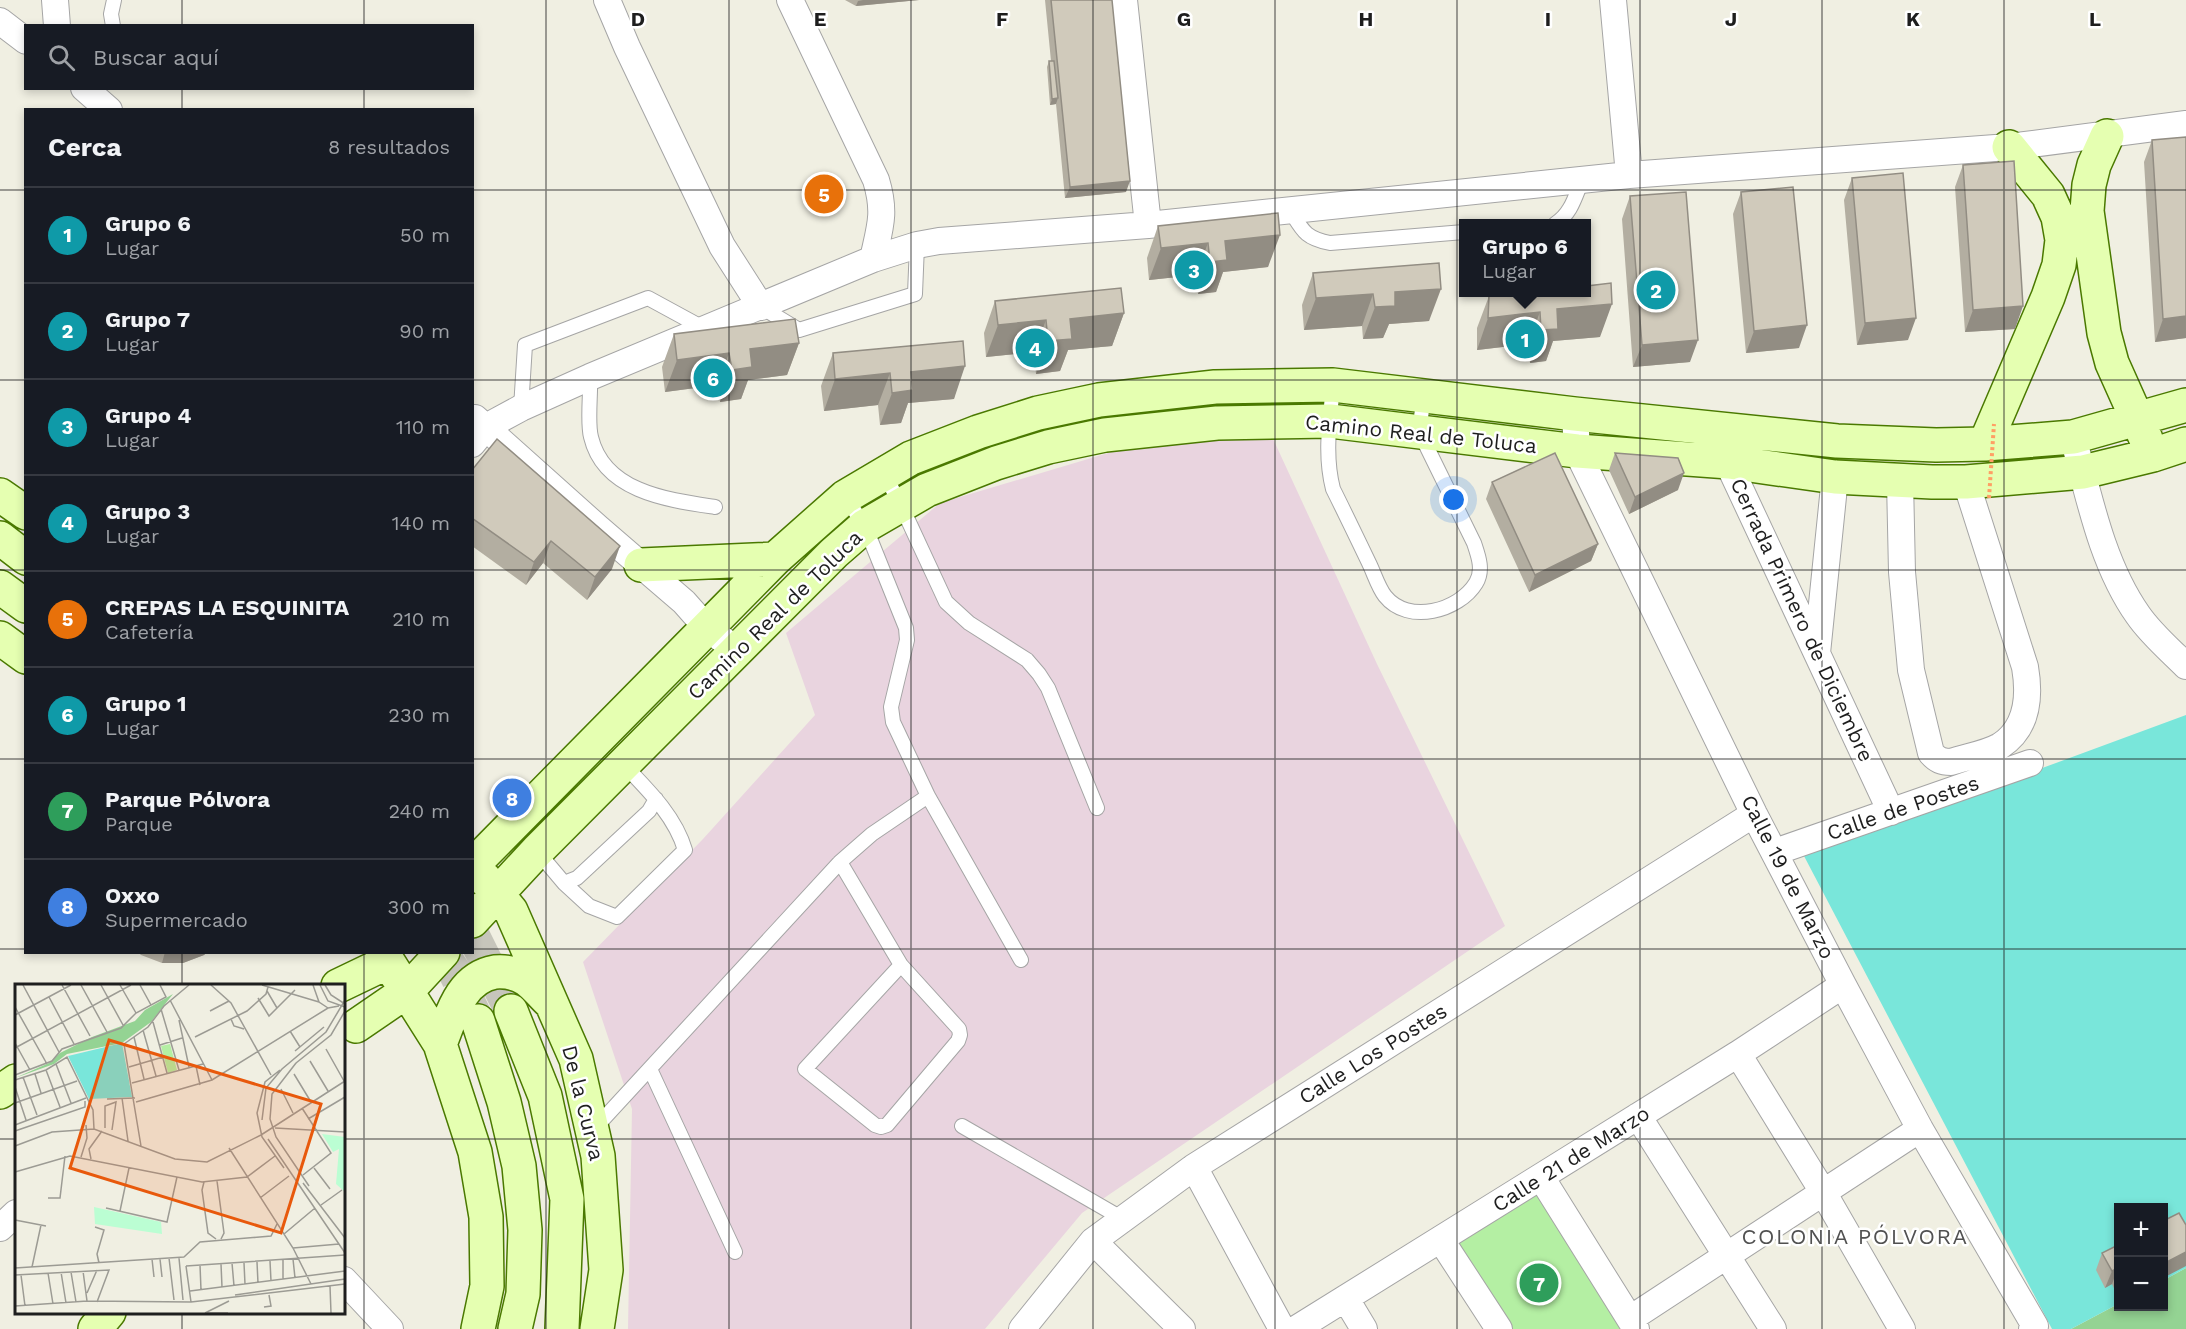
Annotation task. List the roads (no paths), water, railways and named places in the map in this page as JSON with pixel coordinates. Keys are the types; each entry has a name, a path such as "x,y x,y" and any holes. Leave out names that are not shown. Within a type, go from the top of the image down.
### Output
{"main road":[{"path":"2107,136 2094,165 2087,211 2104,333 2112,363 2153,455"},
{"path":"1990,434 2048,297 2059,265 2062,240 2058,217 2048,195 2009,147"},
{"name":"Camino Real de Toluca","path":"474,865 775,559 845,497 911,458 978,432 1038,413 1099,400 1215,387 1332,385 1575,414 1837,441 1936,445 1990,434 2073,437 2186,405"},
{"path":"1038,413 1048,447"},
{"name":"Camino Real de Toluca","path":"474,919 537,851 834,553 865,526 927,490 1048,447 1105,435 1194,425 1330,421 1577,451 1729,462 1835,477 1916,481 1977,490 2083,472 2153,455 2186,444"},
{"path":"1916,481 1936,445"},
{"path":"0,495 24,512"},
{"path":"0,538 24,556"},
{"path":"641,565 775,559"},
{"path":"0,587 24,605"},
{"path":"0,638 24,656"},
{"name":"De la Curva","path":"474,867 499,893 511,911 576,1059 598,1156 606,1270 597,1329"},
{"path":"350,1034 407,991 441,954"},
{"path":"389,956 407,991 440,1044 475,1152 486,1217 487,1286 478,1329"},
{"path":"341,984 389,956"},
{"path":"350,1034 389,956"},
{"path":"440,1044 458,999 467,987 491,973 505,971 518,975 527,980 555,1008"},
{"path":"511,1011 545,1096 567,1199 562,1329"},
{"path":"478,1021 504,1102 519,1166 525,1230 524,1283 515,1329"}],"street":[{"path":"55,0 57,24"},
{"path":"607,0 722,246 761,307"},
{"path":"790,0 876,180 882,202 881,221 873,259"},
{"path":"1124,0 1148,225"},
{"path":"1613,0 1629,175"},
{"path":"0,21 24,39"},
{"path":"86,90 107,108"},
{"path":"738,651 707,628 684,602 598,528 477,429 590,377 873,259 917,245 939,241 1148,225 1629,175 2009,147 2186,124"},
{"name":"Calle 19 de Marzo","path":"1575,414 1577,451 1754,814 1920,1129 2033,1327"},
{"name":"Cerrada Primero de Diciembre","path":"1711,428 1729,462 1891,812"},
{"path":"2073,437 2100,534 2115,574 2138,616 2186,666"},
{"path":"1817,654 1835,477"},
{"path":"1916,481 1902,572 1911,670 1932,753 1936,759 1943,762 1951,762 1999,746 2015,732 2026,709 2029,689 1977,490"},
{"name":"Calle de Postes","path":"1775,852 2030,763"},
{"name":"Calle Los Postes","path":"1022,1329 1093,1241 1194,1167 1754,814"},
{"name":"Calle 21 de Marzo","path":"1296,1329 1738,1054 1843,985"},
{"path":"1738,1054 1823,1192 1902,1329"},
{"path":"1638,1116 1773,1329"},
{"path":"1541,1177 1633,1324 1728,1255 1920,1129"},
{"path":"1194,1167 1282,1329"},
{"path":"0,1228 15,1214"},
{"path":"1441,1240 1499,1329"},
{"path":"1093,1241 1182,1329"},
{"path":"345,1281 390,1329"},
{"path":"1346,1299 1364,1329"}],"lane":[{"path":"113,24 111,14 114,0"},
{"path":"1562,219 1570,210 1582,180"},
{"path":"1290,210 1303,232 1313,240 1330,243 1459,232"},
{"path":"761,307 799,330 915,294 917,245"},
{"path":"521,408 525,345 648,298 705,329"},
{"path":"590,377 591,436 603,464 630,486 667,500 715,507"},
{"path":"1332,385 1327,451 1328,469 1333,489 1385,596 1401,609 1420,613 1441,608 1462,598 1477,582 1480,562 1474,543 1419,430 1424,396"},
{"path":"884,474 946,602 969,623 1027,660 1048,688 1097,808"},
{"path":"845,497 865,526 906,628 907,640 891,707 893,722 928,796 1021,960"},
{"path":"537,851 564,884 589,906 617,917 685,850 680,834 656,799 624,765"},
{"path":"593,1130 840,862 873,834 928,796"},
{"path":"564,884 577,878 649,811 656,799"},
{"path":"840,862 901,964 958,1029 960,1035 958,1041 887,1125 881,1127 875,1125 805,1069 901,964"},
{"path":"650,1069 735,1252"},
{"path":"962,1126 1123,1219"}],"tunnel":[{"path":"474,937 511,1011"},
{"path":"442,954 453,969 476,1017"}],"place":[{"name":"CREPAS LA ESQUINITA","path":"824,194"},
{"name":"Grupo 4","path":"1194,270"},
{"name":"Grupo 7","path":"1656,290"},
{"name":"Grupo 6","path":"1525,339"},
{"name":"Grupo 3","path":"1035,348"},
{"name":"Grupo 1","path":"713,378"},
{"name":"Oxxo","path":"512,798"},
{"name":"Parque Pólvora","path":"1539,1283"}],"district":[{"name":"COLONIA PÓLVORA","path":"1855,1236"}]}
